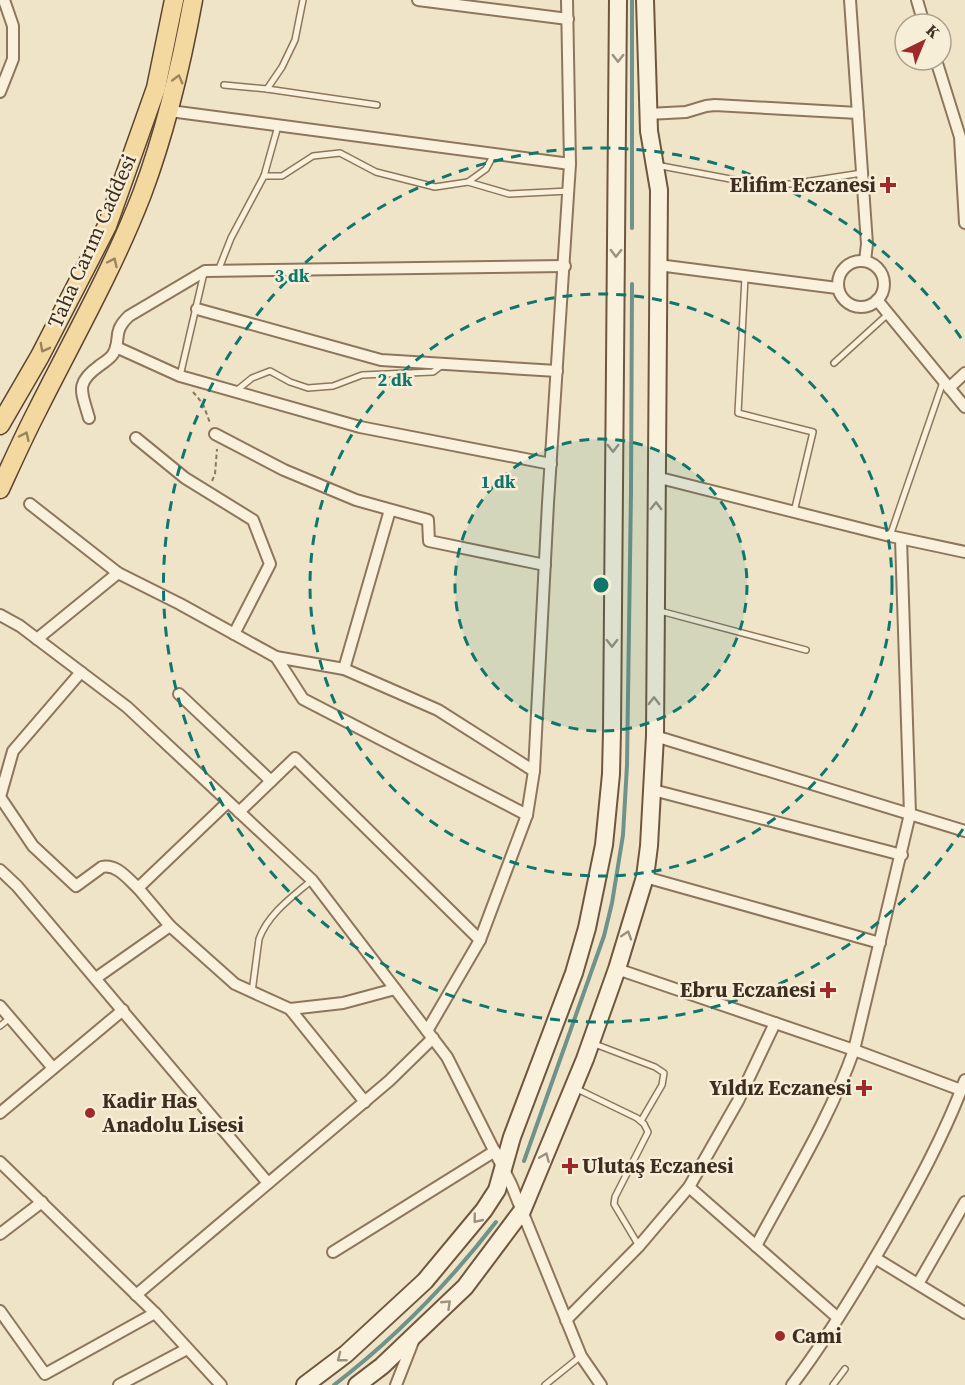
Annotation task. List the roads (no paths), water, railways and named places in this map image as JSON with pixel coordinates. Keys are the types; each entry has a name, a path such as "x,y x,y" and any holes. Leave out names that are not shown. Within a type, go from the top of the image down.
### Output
{"main road":[{"name":"Taha Carım Caddesi","path":"0,425 40,356 107,226 156,88 174,0"},
{"name":"Taha Carım Caddesi","path":"0,489 126,232 157,153 170,111 181,69 193,0"},
{"path":"305,1385 346,1354 425,1281 484,1210 497,1190 512,1137 581,951 600,873 608,816 612,731 618,0"},
{"path":"357,1385 382,1366 465,1287 522,1211 591,1042 617,969 645,877 653,790 659,190 648,114 645,0"}],"street":[{"path":"0,92 14,59 13,26 4,0"},
{"path":"418,0 568,19"},
{"path":"136,1294 389,1081 430,1034 480,940 527,815 534,771 569,191 567,0"},
{"path":"850,0 867,244 865,261"},
{"path":"940,72 960,136 965,223"},
{"path":"648,114 686,112 716,105 858,113"},
{"path":"170,111 570,164"},
{"path":"858,260 865,261 873,263 883,276 883,291 877,300 866,307 851,305 844,301 837,288 837,280 844,267 858,260"},
{"path":"658,265 837,288"},
{"path":"89,418 81,389 82,382 85,376 109,359 116,347 118,331 129,316 205,271 565,266"},
{"path":"877,300 965,406"},
{"path":"196,309 381,360 557,371"},
{"path":"116,347 180,376 360,427 551,464"},
{"path":"946,385 965,373"},
{"path":"215,434 305,479 356,500 428,520 429,541 545,565"},
{"path":"136,438 185,478 253,520 270,564 234,634"},
{"path":"656,477 901,539 965,552"},
{"path":"30,504 118,573 276,657 344,669 438,710 534,771"},
{"path":"344,669 390,510"},
{"path":"756,1246 837,1093 854,1050 902,855 910,814 901,539"},
{"path":"37,639 118,573"},
{"path":"0,605 20,627"},
{"path":"0,615 37,639 127,707 312,880 447,1057 503,1167 581,1356 601,1385"},
{"path":"276,657 303,699 527,815"},
{"path":"81,672 13,751 3,771 0,798 33,846 76,886 102,867 116,868 138,888 171,926 235,984 290,1009 365,1102"},
{"path":"179,694 272,781"},
{"path":"654,736 965,831"},
{"path":"240,812 295,758 480,940"},
{"path":"653,790 902,855"},
{"path":"138,888 228,802"},
{"path":"0,870 17,886 96,978 268,1183"},
{"path":"645,877 880,943"},
{"path":"96,978 171,926"},
{"path":"617,969 963,1085 922,1175 875,1258 838,1318 792,1385"},
{"path":"290,1009 344,1003 395,989"},
{"path":"0,1006 53,1068"},
{"path":"0,1113 123,1010"},
{"path":"566,1320 639,1246 689,1187 738,1101 775,1023"},
{"path":"333,1252 495,1150"},
{"path":"0,1162 155,1313 217,1384"},
{"path":"689,1187 838,1318"},
{"path":"0,1234 42,1202"},
{"path":"918,1284 965,1202"},
{"path":"875,1258 965,1312"},
{"path":"0,1311 45,1374 155,1313"},
{"path":"396,1385 416,1334"},
{"path":"119,1385 187,1348"}],"lane":[{"path":"267,89 282,68 295,40 303,0"},
{"path":"224,86 267,89 377,105"},
{"path":"218,271 231,238 264,176 278,126"},
{"path":"264,176 282,176 313,156 340,153 376,172 435,187 468,182 509,194 569,191"},
{"path":"468,182 486,169 494,154"},
{"path":"655,165 757,184 791,184 862,173"},
{"path":"180,376 205,271"},
{"path":"745,276 738,413 813,432 794,512"},
{"path":"834,363 888,314"},
{"path":"235,392 252,378 270,371 290,382 308,388 333,386 362,375 433,372 443,364"},
{"path":"890,536 946,385"},
{"path":"654,610 806,650"},
{"path":"252,992 262,930 279,909 312,880"},
{"path":"0,1026 10,1018"},
{"path":"591,1042 664,1072 662,1085 641,1121"},
{"path":"573,1088 641,1121 648,1132 615,1197 614,1204 639,1246"},
{"path":"545,1385 581,1356"},
{"path":"833,1385 844,1369"}],"waterway":[{"path":"632,0 632,228"},
{"path":"524,1161 604,936 623,835 627,765 632,284"},
{"path":"334,1385 420,1309 496,1222"}],"place":[{"name":"Elifim Eczanesi","path":"888,185"},
{"name":"Ebru Eczanesi","path":"828,990"},
{"name":"Yıldız Eczanesi","path":"864,1088"},
{"name":"Kadir Has Anadolu Lisesi","path":"90,1113"},
{"name":"Ulutaş Eczanesi","path":"570,1166"},
{"name":"Cami","path":"780,1336"}]}
